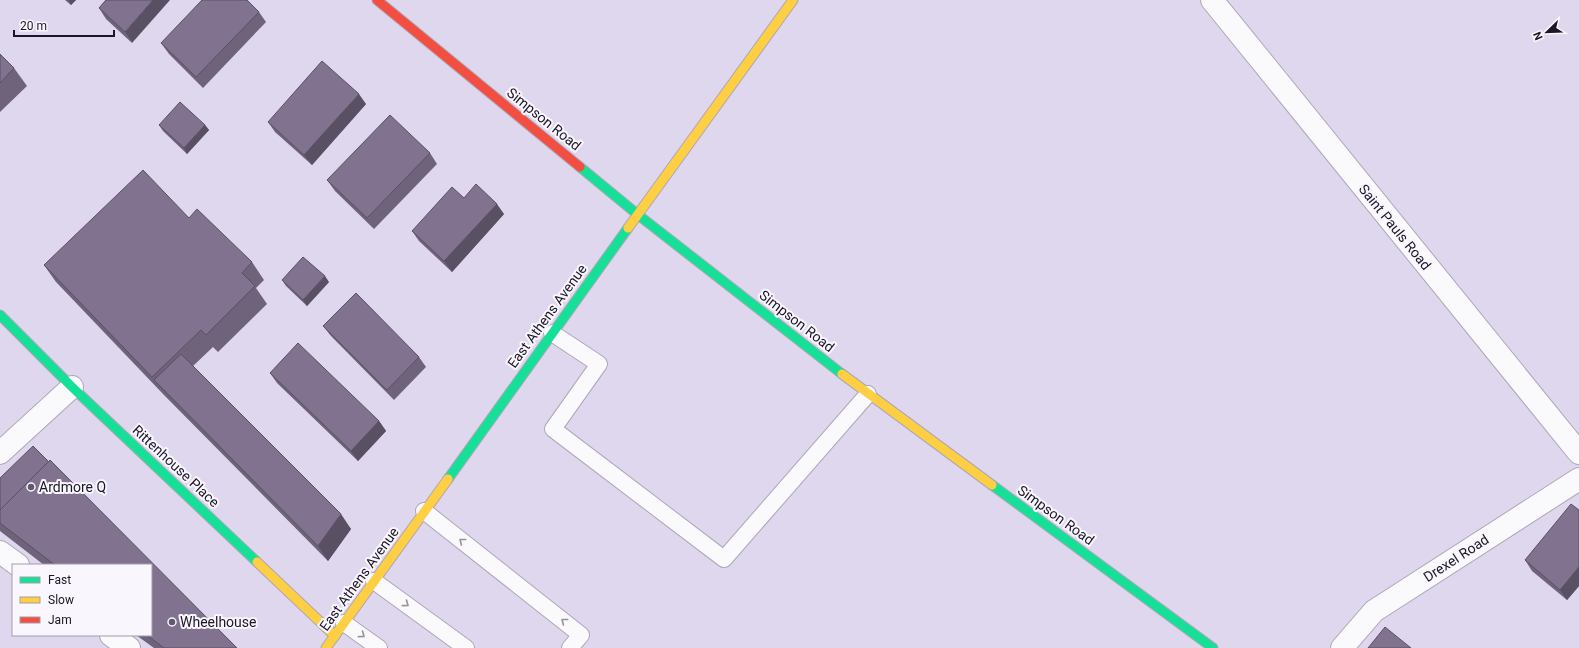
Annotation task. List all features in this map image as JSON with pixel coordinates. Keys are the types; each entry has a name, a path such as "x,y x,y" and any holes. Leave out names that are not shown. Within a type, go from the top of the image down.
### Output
{"street":[{"name":"Simpson Road","path":"377,0 637,214 868,394 1213,648"},
{"name":"East Athens Avenue","path":"326,648 637,214 793,0"},
{"name":"Saint Pauls Road","path":"1212,0 1579,453"},
{"name":"Rittenhouse Place","path":"0,315 72,387 335,636"},
{"path":"0,453 72,387"},
{"name":"Drexel Road","path":"1342,648 1374,611 1579,479"},
{"path":"0,552 17,564"},
{"path":"112,636 129,648"}],"lane":[{"path":"552,333 599,364 554,429 724,559 868,394"},
{"path":"424,511 581,635 570,648"},
{"path":"374,581 466,648"},
{"path":"344,623 379,648"}],"building":[{"path":"106,0 153,0 125,32 99,8"},
{"path":"202,0 247,0 259,12 196,77 161,43"},
{"path":"0,54 14,68 0,83"},
{"path":"322,61 359,94 304,155 268,122"},
{"path":"180,102 205,125 184,148 159,125"},
{"path":"390,115 430,153 367,218 327,180"},
{"path":"143,170 189,218 197,209 252,262 242,273 255,286 206,335 201,330 152,377 44,265"},
{"path":"476,184 497,204 444,261 412,231 452,187 464,198"},
{"path":"303,257 325,276 303,300 282,280"},
{"path":"356,293 419,357 387,390 323,326"},
{"path":"298,343 379,421 351,451 270,373"},
{"path":"181,354 341,514 318,546 154,380"},
{"path":"33,446 49,462 0,510 0,478"},
{"path":"50,460 237,648 164,648 148,636 152,636 152,564 54,564 0,523 0,510"},
{"path":"1571,504 1579,510 1579,567 1560,590 1525,560"},
{"path":"1385,627 1411,648 1368,648"}],"traffic: fast":[{"path":"580,167 637,214 842,374"},
{"path":"448,479 628,228"},
{"path":"0,315 72,387 257,562"},
{"path":"992,485 1213,648"}],"traffic: slow":[{"path":"628,228 793,0"},
{"path":"842,374 992,485"},
{"path":"326,648 448,479"},
{"path":"257,562 335,636"}],"traffic: jam":[{"path":"377,0 580,167"}],"place":[{"name":"Ardmore Q","path":"31,487"},
{"name":"Wheelhouse","path":"172,622"}]}
